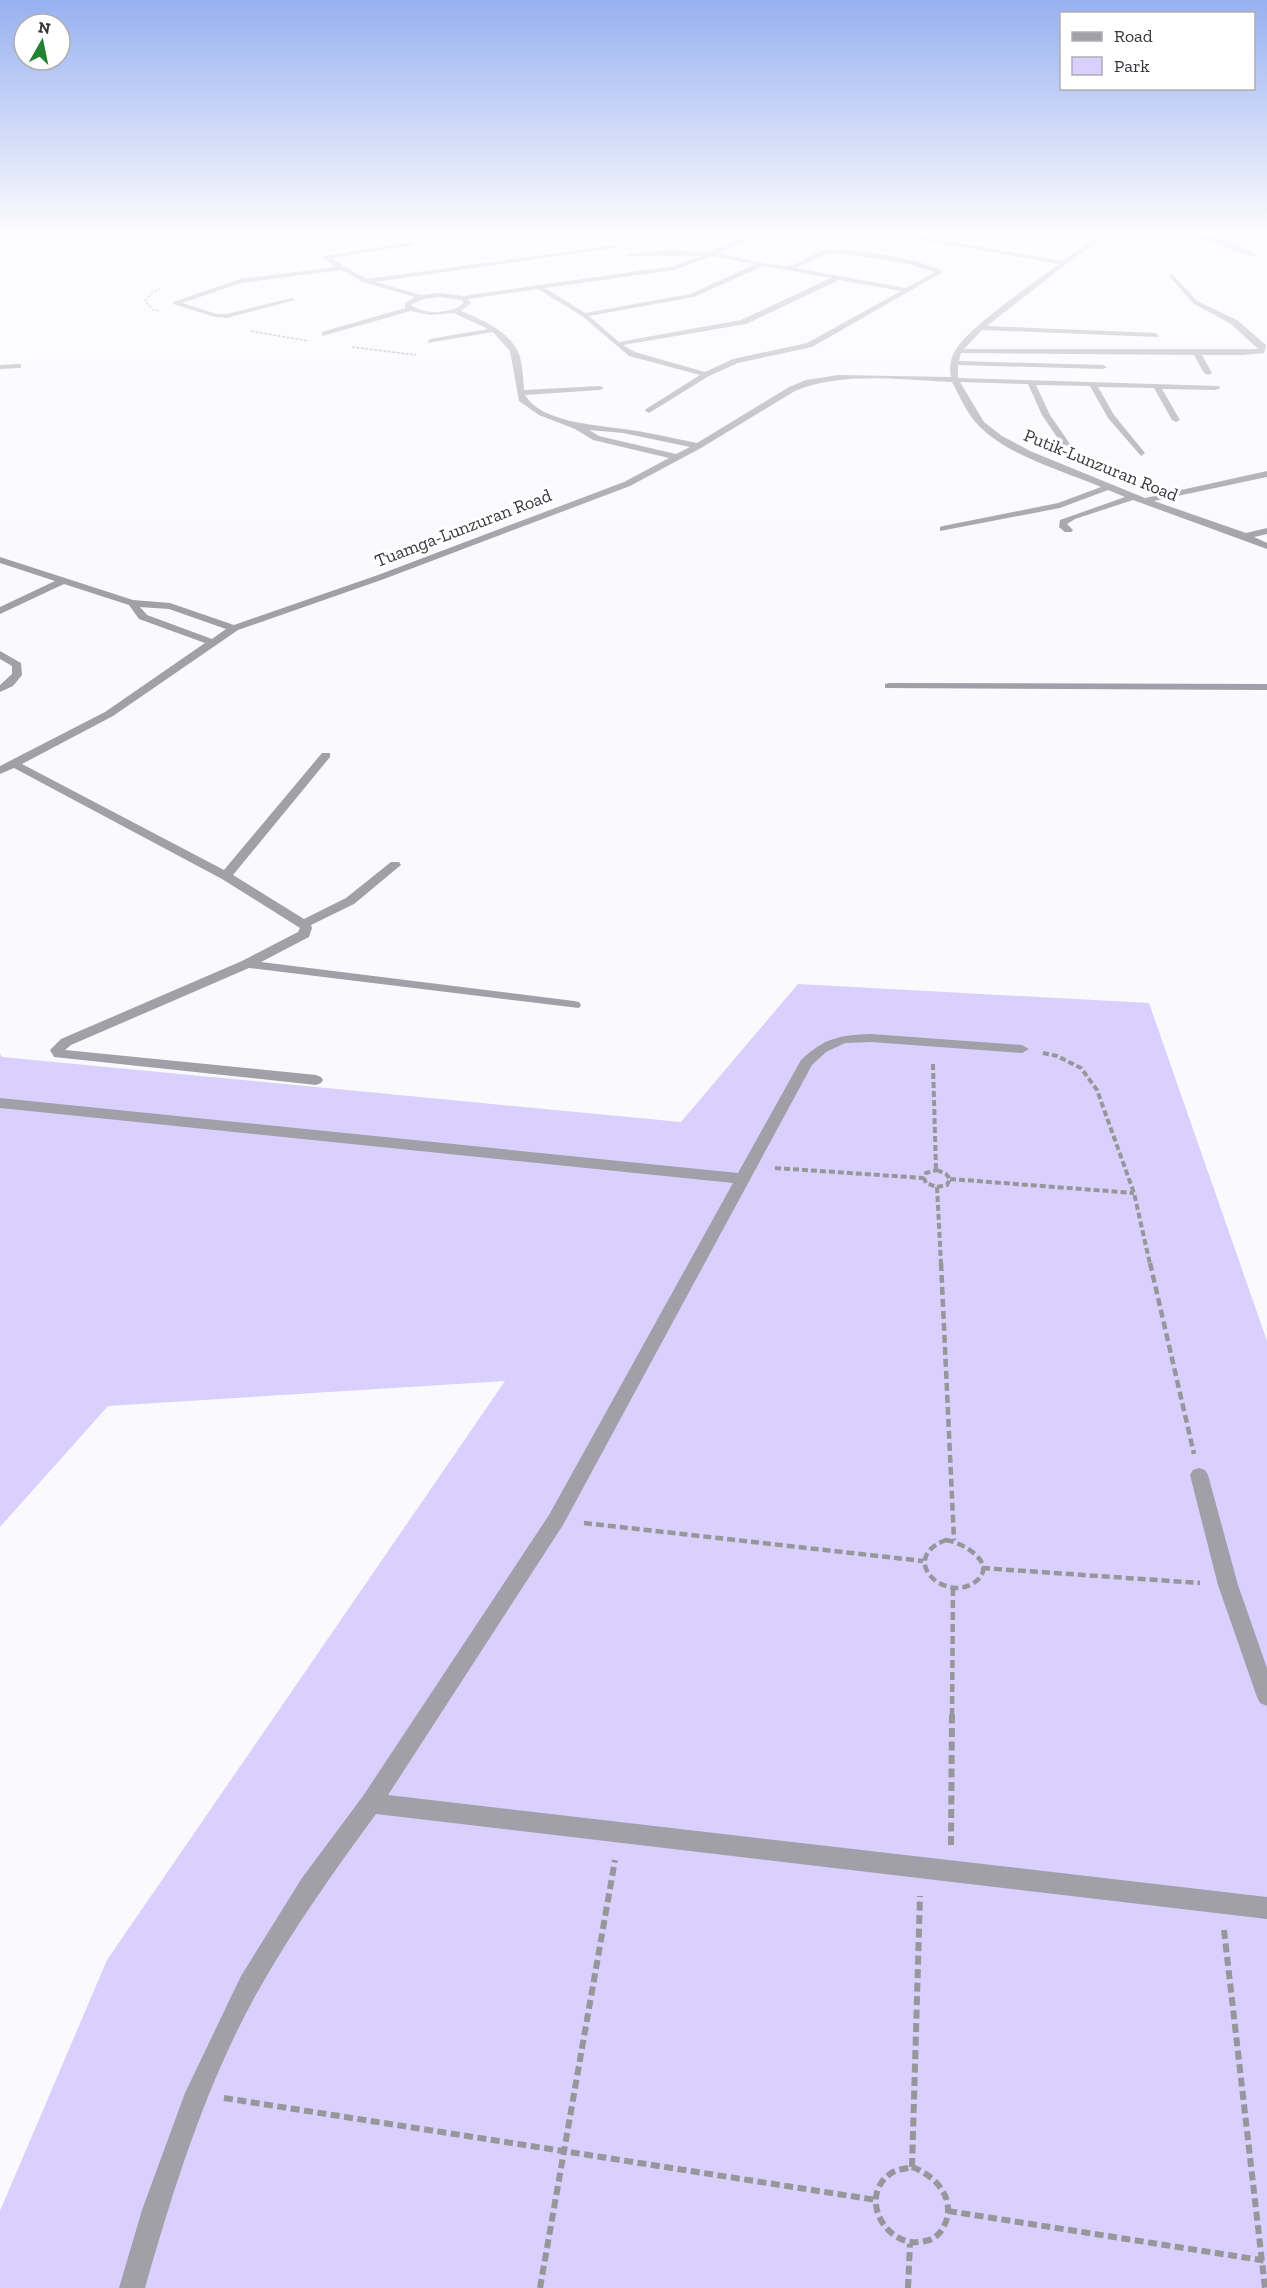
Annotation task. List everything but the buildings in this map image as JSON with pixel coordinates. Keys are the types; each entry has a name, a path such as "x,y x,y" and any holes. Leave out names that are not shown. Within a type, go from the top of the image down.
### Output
{"street":[{"path":"430,341 437,340"},
{"path":"503,340 514,351 522,399 542,413 578,427 596,438 676,457"},
{"path":"612,340 632,354 650,361 706,374"},
{"path":"617,344 641,340"},
{"path":"649,411 706,374 736,361 809,345 818,340"},
{"name":"Putik-Lunzuran Road","path":"969,340 958,351 954,363 955,381 971,411 981,424 999,438 1027,453 1108,487 1267,546"},
{"path":"958,351 1197,353 1261,351 1263,347 1255,340"},
{"path":"1197,353 1208,373"},
{"path":"954,363 1103,367"},
{"path":"0,367 18,366"},
{"name":"Tuamga-Lunzuran Road","path":"0,771 109,714 161,681 234,628 381,577 627,484 698,446 792,389 809,382 838,377 1216,388"},
{"path":"1032,384 1046,415 1066,444"},
{"path":"1093,385 1111,416 1141,453"},
{"path":"1157,386 1176,420"},
{"path":"520,393 600,388"},
{"path":"578,427 623,430 698,446"},
{"path":"641,449 659,438"},
{"path":"1144,501 1267,474"},
{"path":"943,529 1060,505 1108,487"},
{"path":"1068,530 1062,525 1072,517 1133,497"},
{"path":"1245,536 1267,531"},
{"path":"0,560 132,603 170,606 234,628"},
{"path":"0,611 63,581"},
{"path":"132,603 142,617 212,642"},
{"path":"0,654 17,665 17,675 9,684 0,689"},
{"path":"888,686 1267,687"},
{"path":"226,876 326,754"},
{"path":"14,764 226,876 304,924 306,928 304,934 247,964 66,1042 57,1050 65,1055 316,1080"},
{"path":"304,924 350,901 395,865"},
{"path":"247,964 574,1005"},
{"path":"132,2288 155,2210 197,2093 249,1984 310,1886 371,1803 556,1520 806,1063 821,1049 842,1039 871,1038 1022,1049"},
{"path":"0,1103 747,1173"},
{"path":"1199,1475 1228,1585 1267,1697"},
{"path":"371,1803 1267,1908"}],"path":[{"path":"933,1042 936,1170"},
{"path":"1022,1049 1057,1056 1081,1068 1098,1090 1134,1193 1199,1475"},
{"path":"924,1178 926,1173 936,1170 944,1172 950,1179 1134,1193"},
{"path":"747,1173 924,1178"},
{"path":"924,1178 927,1183 937,1187 946,1185 950,1179"},
{"path":"937,1187 954,1540"},
{"path":"556,1520 923,1560"},
{"path":"954,1540 970,1547 981,1560 982,1568 980,1576 973,1583 964,1588 953,1588 935,1581 925,1568 923,1560 932,1544 954,1540"},
{"path":"982,1568 1228,1585"},
{"path":"951,1871 953,1588"},
{"path":"540,2288 619,1832"},
{"path":"912,2167 921,1868"},
{"path":"1221,1903 1264,2260 1265,2288"},
{"path":"197,2093 876,2200"},
{"path":"912,2167 926,2171 937,2181 945,2196 948,2211 945,2226 936,2237 924,2244 910,2244 897,2239 886,2229 878,2215 876,2200 878,2185 886,2175 898,2168 912,2167"},
{"path":"948,2211 1264,2260"},
{"path":"908,2288 910,2244"}],"green space":[{"path":"798,984 1149,1003 1267,1341 1267,2288 0,2288 0,2211 107,1960 505,1381 108,1406 0,1527 0,1054 2,1057 681,1122"}]}
